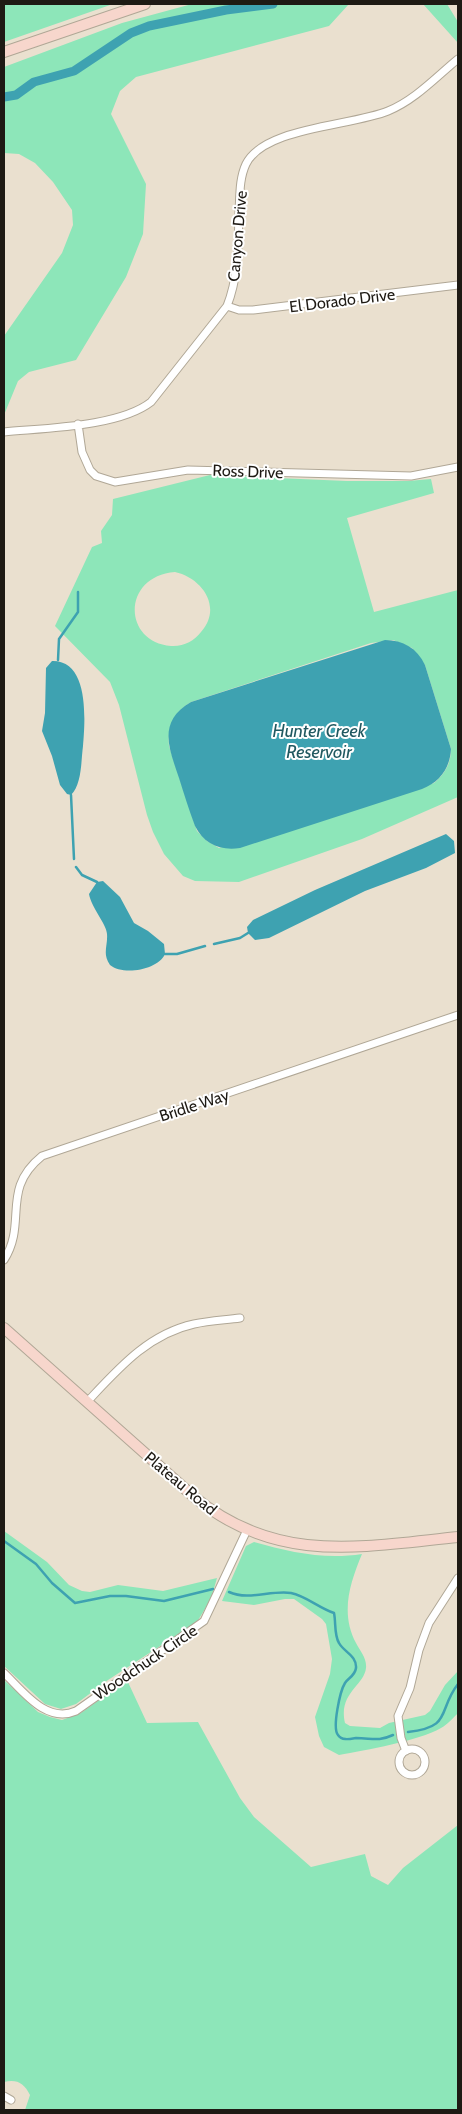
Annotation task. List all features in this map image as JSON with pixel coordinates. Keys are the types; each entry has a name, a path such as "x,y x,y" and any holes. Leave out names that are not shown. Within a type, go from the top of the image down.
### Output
{"street":[{"path":"4,52 145,4"},
{"name":"Canyon Drive","path":"4,432 78,424 128,415 151,402 227,306 233,287 237,262 242,174 245,165 255,151 282,137 388,112 414,96 458,59"},
{"name":"El Dorado Drive","path":"227,306 239,310 253,310 458,285"},
{"name":"Ross Drive","path":"78,424 82,452 90,470 96,476 115,482 126,482 188,470 411,476 458,468"},
{"name":"Bridle Way","path":"4,1260 10,1248 11,1240 8,1204 13,1185 24,1168 42,1156 458,1015"},
{"path":"87,1402 131,1356 161,1336 194,1324 240,1318"},
{"name":"Plateau Road","path":"4,1328 203,1505 247,1530 295,1545 329,1548 458,1536"},
{"name":"Woodchuck Circle","path":"4,1673 46,1711 64,1715 76,1711 124,1676 200,1626 211,1611 247,1530"},
{"path":"406,1751 401,1738 398,1716 408,1694 419,1650 429,1623 458,1578"},
{"path":"4,2096 11,2100"}],"green space":[{"path":"4,4 113,4 4,42"},
{"path":"192,4 349,4 329,26 136,77 120,91 111,114 146,184 143,234 126,277 76,360 29,372 18,381 4,415 4,336 62,253 73,225 72,210 53,182 35,163 19,154 4,153 4,67 122,23"},
{"path":"423,4 447,4 458,22 458,43"},
{"path":"210,475 347,481 431,479 434,493 347,518 374,612 458,590 458,797 362,839 239,882 195,881 183,876 164,854 153,832 119,705 110,682 55,626 92,547 102,543 101,531 112,515 113,499","holes":["175,572 194,580 201,587 210,604 210,613 207,622 195,638 188,643 171,646 155,642 144,633 137,622 135,609 138,596 145,585 158,576","393,640 412,648 425,665 451,749 449,764 441,776 434,783 219,848 207,841 197,831 169,746 171,726 180,710 191,702 371,643"]},
{"path":"4,1531 47,1562 69,1585 82,1591 90,1592 118,1585 163,1591 217,1578 211,1599 197,1622 108,1680 76,1704 61,1709 45,1704 4,1666"},
{"path":"254,1542 307,1554 348,1556 362,1554 348,1598 348,1621 351,1632 364,1658 366,1668 361,1680 345,1704 345,1723 350,1726 380,1728 389,1723 425,1715 430,1711 445,1685 458,1671 458,1713 441,1728 406,1741 339,1755 324,1747 319,1736 315,1717 330,1674 332,1659 326,1624 294,1599 254,1605 222,1601 246,1546"},
{"path":"4,1680 38,1712 62,1720 81,1713 127,1680 147,1723 198,1722 240,1798 254,1817 311,1867 365,1854 371,1876 388,1885 403,1868 458,1825 458,2110 25,2110 30,2095 25,2087 13,2081 4,2082"}],"water":[{"name":"Hunter Creek Reservoir","path":"385,640 392,640 409,646 418,654 425,665 451,749 449,762 443,774 422,789 240,848 219,847 208,842 195,826 169,746 168,736 170,727 173,718 180,710 191,702"},
{"path":"52,661 64,663 73,670 79,681 84,708 84,735 79,779 71,795 67,794 60,785 52,756 42,731 45,713 46,668"},
{"path":"446,834 454,841 455,853 426,868 365,891 269,938 255,940 248,933 247,927 253,920 315,890"},
{"path":"103,881 120,897 134,923 164,944 165,954 161,960 140,970 131,971 110,965 106,957 106,930 89,894 97,882"}],"waterway":[{"path":"4,97 16,95 34,82 74,71 131,33 149,26 226,10 273,4"},
{"path":"58,660 59,639 78,612 78,592"},
{"path":"71,795 74,859"},
{"path":"76,867 82,875 97,882"},
{"path":"214,944 240,938 248,933"},
{"path":"165,954 177,954 205,946"},
{"path":"4,1541 36,1564 52,1583 75,1603 110,1596 164,1601 213,1589"},
{"path":"229,1592 244,1596 283,1592 291,1593 334,1613 337,1640 350,1654 356,1664 355,1671 345,1683 341,1694 337,1709 336,1731 338,1735 346,1739 379,1739 393,1735"},
{"path":"408,1732 422,1730 438,1722 458,1684"}]}
